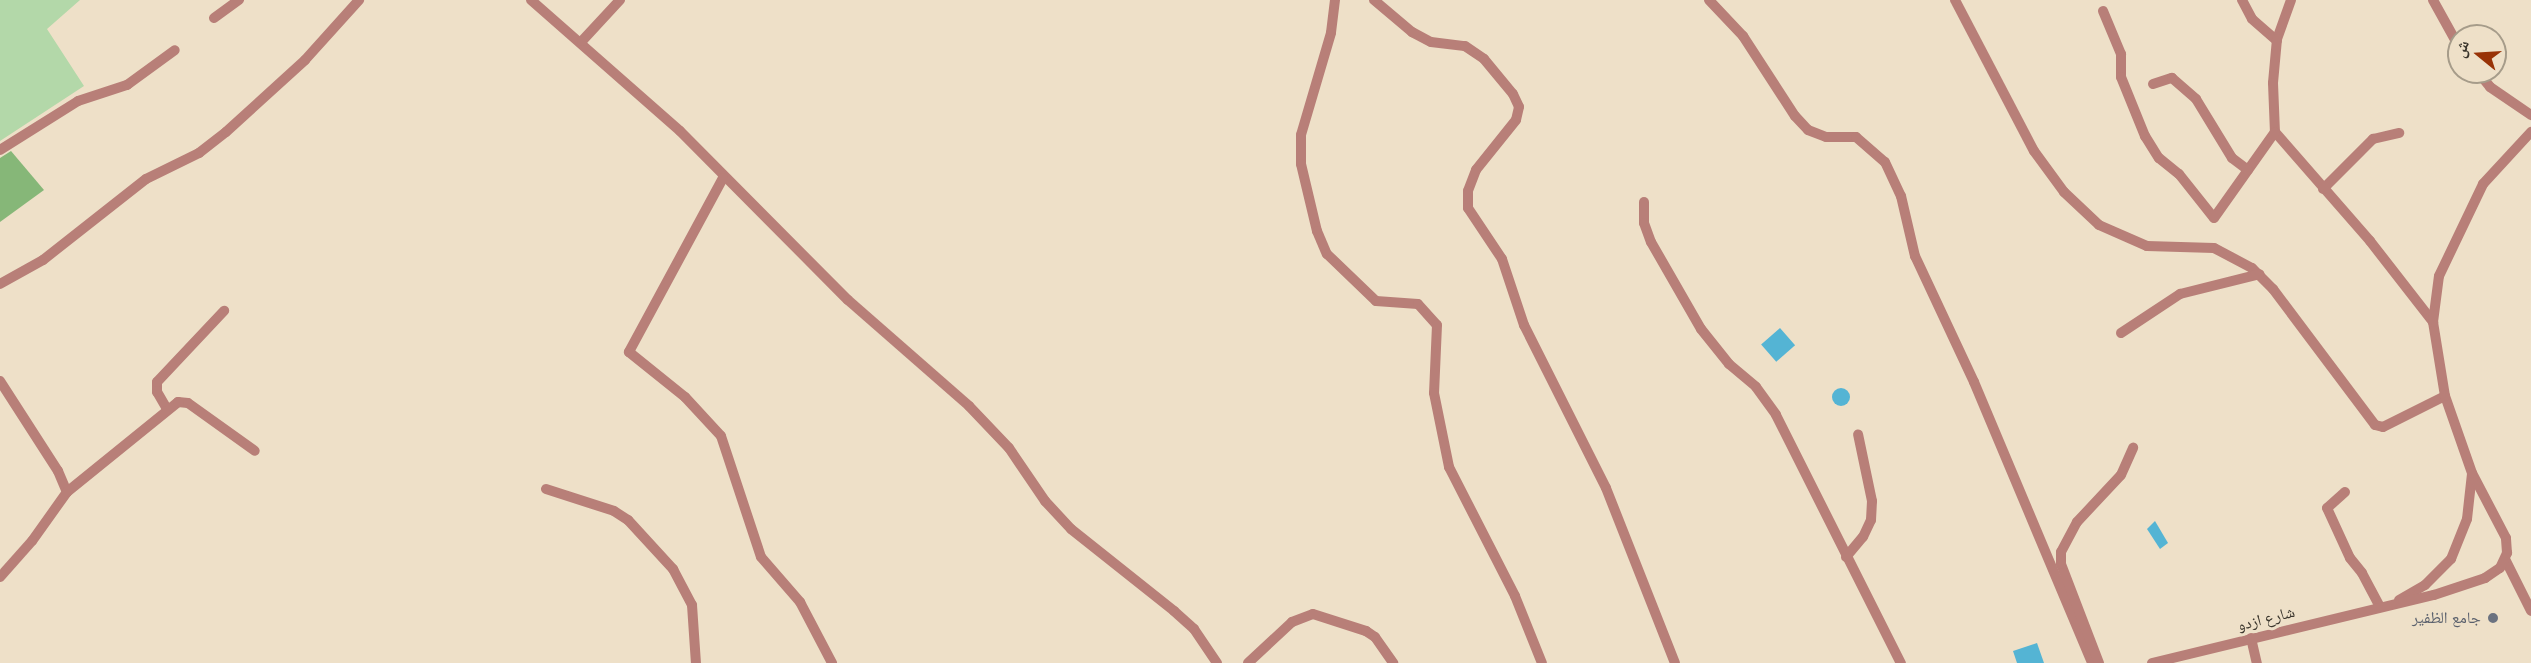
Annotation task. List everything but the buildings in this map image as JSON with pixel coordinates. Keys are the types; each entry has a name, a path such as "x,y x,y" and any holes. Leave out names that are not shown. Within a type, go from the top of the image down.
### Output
{"street":[{"path":"214,18 239,0"},
{"path":"0,285 43,260 146,179 199,153 226,132 305,60 359,0"},
{"path":"531,0 582,41 680,131 723,178 848,300 988,425 1045,501 1071,529 1194,629 1217,663"},
{"path":"582,41 620,0"},
{"path":"1335,0 1331,33 1301,135 1301,164 1317,231 1327,254 1376,302 1418,304 1437,325 1434,393 1449,467 1515,596 1542,663"},
{"path":"1374,0 1412,33 1431,42 1465,46 1484,59 1513,93 1519,107 1516,120 1476,170 1468,191 1468,208 1502,259 1524,325 1549,368 1578,438 1606,488 1675,663"},
{"path":"1709,0 1743,36 1795,117 1808,130 1826,137 1856,137 1886,162 1901,196 1915,256 1974,382 2091,663"},
{"path":"1955,0 2034,151 2083,211 2099,225 2131,242 2165,248 2214,248 2236,257 2260,274 2375,425 2383,427 2445,396"},
{"path":"2242,0 2252,19 2277,41"},
{"path":"2103,11 2121,54 2121,77 2145,136 2159,158 2179,174 2214,218 2275,132 2273,82 2277,41 2291,0"},
{"path":"2433,0 2447,25"},
{"path":"0,150 78,100 127,85 175,50"},
{"path":"2154,84 2172,78 2196,99 2232,158 2248,170"},
{"path":"2488,84 2531,115"},
{"path":"2275,132 2370,241 2433,322"},
{"path":"2384,606 2474,583 2494,573 2505,559 2507,545 2501,524 2472,473 2445,396 2433,322 2439,276 2483,184 2531,132"},
{"path":"2323,189 2373,139 2399,133"},
{"path":"723,178 628,352 685,398 721,436 761,557 800,602 832,663"},
{"path":"1644,202 1644,224 1651,242 1701,328 1729,364 1756,387 1776,415 1845,557 1901,663"},
{"path":"2121,333 2180,294 2260,274"},
{"path":"167,409 157,392 157,382 224,312"},
{"path":"0,381 58,471 67,492"},
{"path":"0,577 32,541 67,492 178,402 188,403 255,452"},
{"path":"1845,557 1863,537 1870,519 1872,501 1858,434"},
{"path":"2099,663 2061,564 2061,552 2078,522 2121,475 2133,448"},
{"path":"2384,606 2426,585 2451,559 2467,519 2472,473"},
{"path":"546,489 614,511 639,530 673,569 692,605 696,663"},
{"path":"2345,492 2327,508 2349,558 2384,606"},
{"path":"2505,559 2531,611"},
{"name":"شارع ازدو","path":"2152,663 2384,606"},
{"path":"1248,663 1292,622 1313,614 1366,631 1375,637 1393,663"},
{"path":"2251,638 2257,663"}],"green space":[{"path":"0,0 80,0 47,29 84,86 0,141"},
{"path":"11,151 44,190 0,222 0,158"}],"water":[{"path":"1780,328 1795,345 1776,362 1761,344"},
{"path":"1841,388 1847,391 1850,397 1847,403 1841,406 1835,403 1832,397 1835,391"},
{"path":"2155,521 2168,543 2160,549 2147,529"},
{"path":"2037,643 2044,663 2017,663 2013,651"}],"place":[{"name":"جامع الظفير","path":"2493,618"}]}
